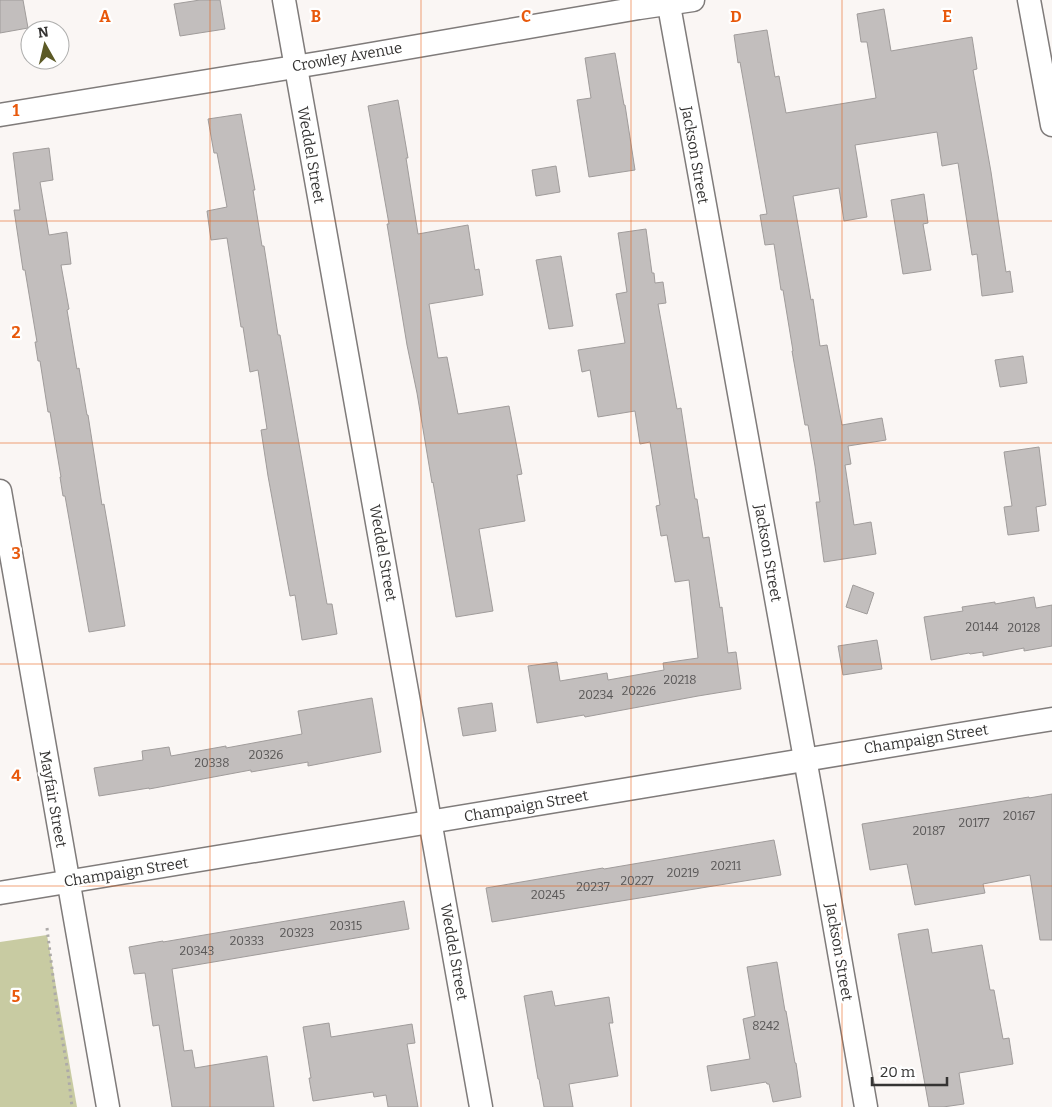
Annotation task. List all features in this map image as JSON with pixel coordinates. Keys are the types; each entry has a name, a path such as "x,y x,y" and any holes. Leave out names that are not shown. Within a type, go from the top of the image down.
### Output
{"street":[{"name":"Weddel Street","path":"284,0 481,1107"},
{"name":"Crowley Avenue","path":"0,114 296,66 668,2 693,0"},
{"path":"1030,0 1052,125"},
{"name":"Jackson Street","path":"668,2 866,1107"},
{"name":"Mayfair Street","path":"0,491 108,1107"},
{"name":"Champaign Street","path":"0,893 1052,719"}],"path":[{"path":"48,928 57,1009 72,1107"}],"green space":[{"path":"47,935 77,1107 0,1107 0,942"}],"building":[{"path":"0,0 23,0 27,20 20,20 20,29 0,33"},
{"path":"200,0 220,0 225,29 180,36 174,4"},
{"path":"884,9 891,51 972,37 977,69 973,70 1006,272 1010,271 1013,292 982,296 977,254 972,255 958,163 942,166 937,132 855,145 867,217 844,221 839,188 793,196 820,346 827,345 842,425 882,418 886,440 848,446 851,464 845,465 854,525 871,522 876,554 824,562 816,502 820,502 808,425 805,425 774,244 765,245 760,215 767,214 734,35 767,30 775,77 779,76 786,113 876,98 867,42 861,42 857,14"},
{"path":"615,53 635,170 589,177 577,100 591,98 585,58"},
{"path":"398,100 418,234 468,225 475,270 479,269 483,295 429,304 438,358 447,357 458,414 509,406 522,474 517,475 525,521 479,529 493,611 456,617 407,345 387,224 389,224 368,106"},
{"path":"241,114 255,190 253,190 262,246 264,246 278,335 280,335 327,604 332,604 337,634 302,640 295,595 290,596 268,476 261,430 267,429 258,370 250,372 227,238 211,240 207,211 227,207 217,153 214,153 208,119"},
{"path":"49,148 53,180 40,182 49,235 67,232 71,264 61,265 69,309 67,310 77,369 79,368 88,415 102,505 104,504 125,626 89,632 65,496 63,496 50,412 48,412 40,361 38,361 35,342 37,342 14,210 20,210 13,153"},
{"path":"556,166 560,192 536,196 532,170"},
{"path":"924,194 928,223 923,224 931,270 903,274 891,200"},
{"path":"646,229 655,283 663,282 666,303 658,304 677,409 681,408 703,538 709,537 720,608 722,607 728,653 736,652 741,689 585,717 584,715 537,723 528,666 557,662 560,681 607,673 608,680 664,670 663,663 698,658 689,580 675,582 667,535 661,536 656,506 660,505 650,442 640,444 635,411 598,417 590,370 582,372 578,350 625,343 616,294 627,292 618,233"},
{"path":"561,256 573,326 549,329 536,260"},
{"path":"1023,356 1027,383 1000,387 995,360"},
{"path":"1039,447 1046,505 1036,507 1039,531 1008,535 1004,507 1012,506 1004,452"},
{"path":"853,585 874,593 867,614 846,607"},
{"path":"1034,597 1036,608 1052,605 1052,646 1024,651 1024,648 983,656 983,652 969,653 931,660 924,617 963,611 962,607 995,602 995,604"},
{"path":"877,640 882,669 843,675 838,646"},
{"path":"372,698 381,752 308,766 308,762 251,772 251,770 149,789 99,796 94,768 143,760 142,751 169,747 171,756 302,734 298,711"},
{"path":"492,703 496,731 463,736 458,708"},
{"path":"1052,794 1052,940 1040,940 1030,875 983,884 985,893 915,905 907,864 870,870 862,824"},
{"path":"774,840 781,875 492,922 486,888"},
{"path":"404,901 409,929 172,969 184,1051 192,1050 195,1068 267,1056 274,1107 172,1107 159,1025 153,1026 145,973 134,974 129,947"},
{"path":"928,929 932,953 982,945 990,990 994,990 1003,1039 1009,1038 1013,1064 959,1073 964,1104 929,1107 898,934"},
{"path":"777,962 801,1097 773,1102 769,1084 766,1082 711,1091 707,1066 750,1059 743,1019 755,1016 747,967"},
{"path":"552,991 555,1006 609,997 613,1023 609,1023 618,1076 569,1084 573,1107 544,1107 538,1079 524,996"},
{"path":"329,1023 331,1037 412,1024 415,1043 407,1044 418,1107 388,1107 386,1095 374,1097 373,1092 313,1101 303,1027"}]}
